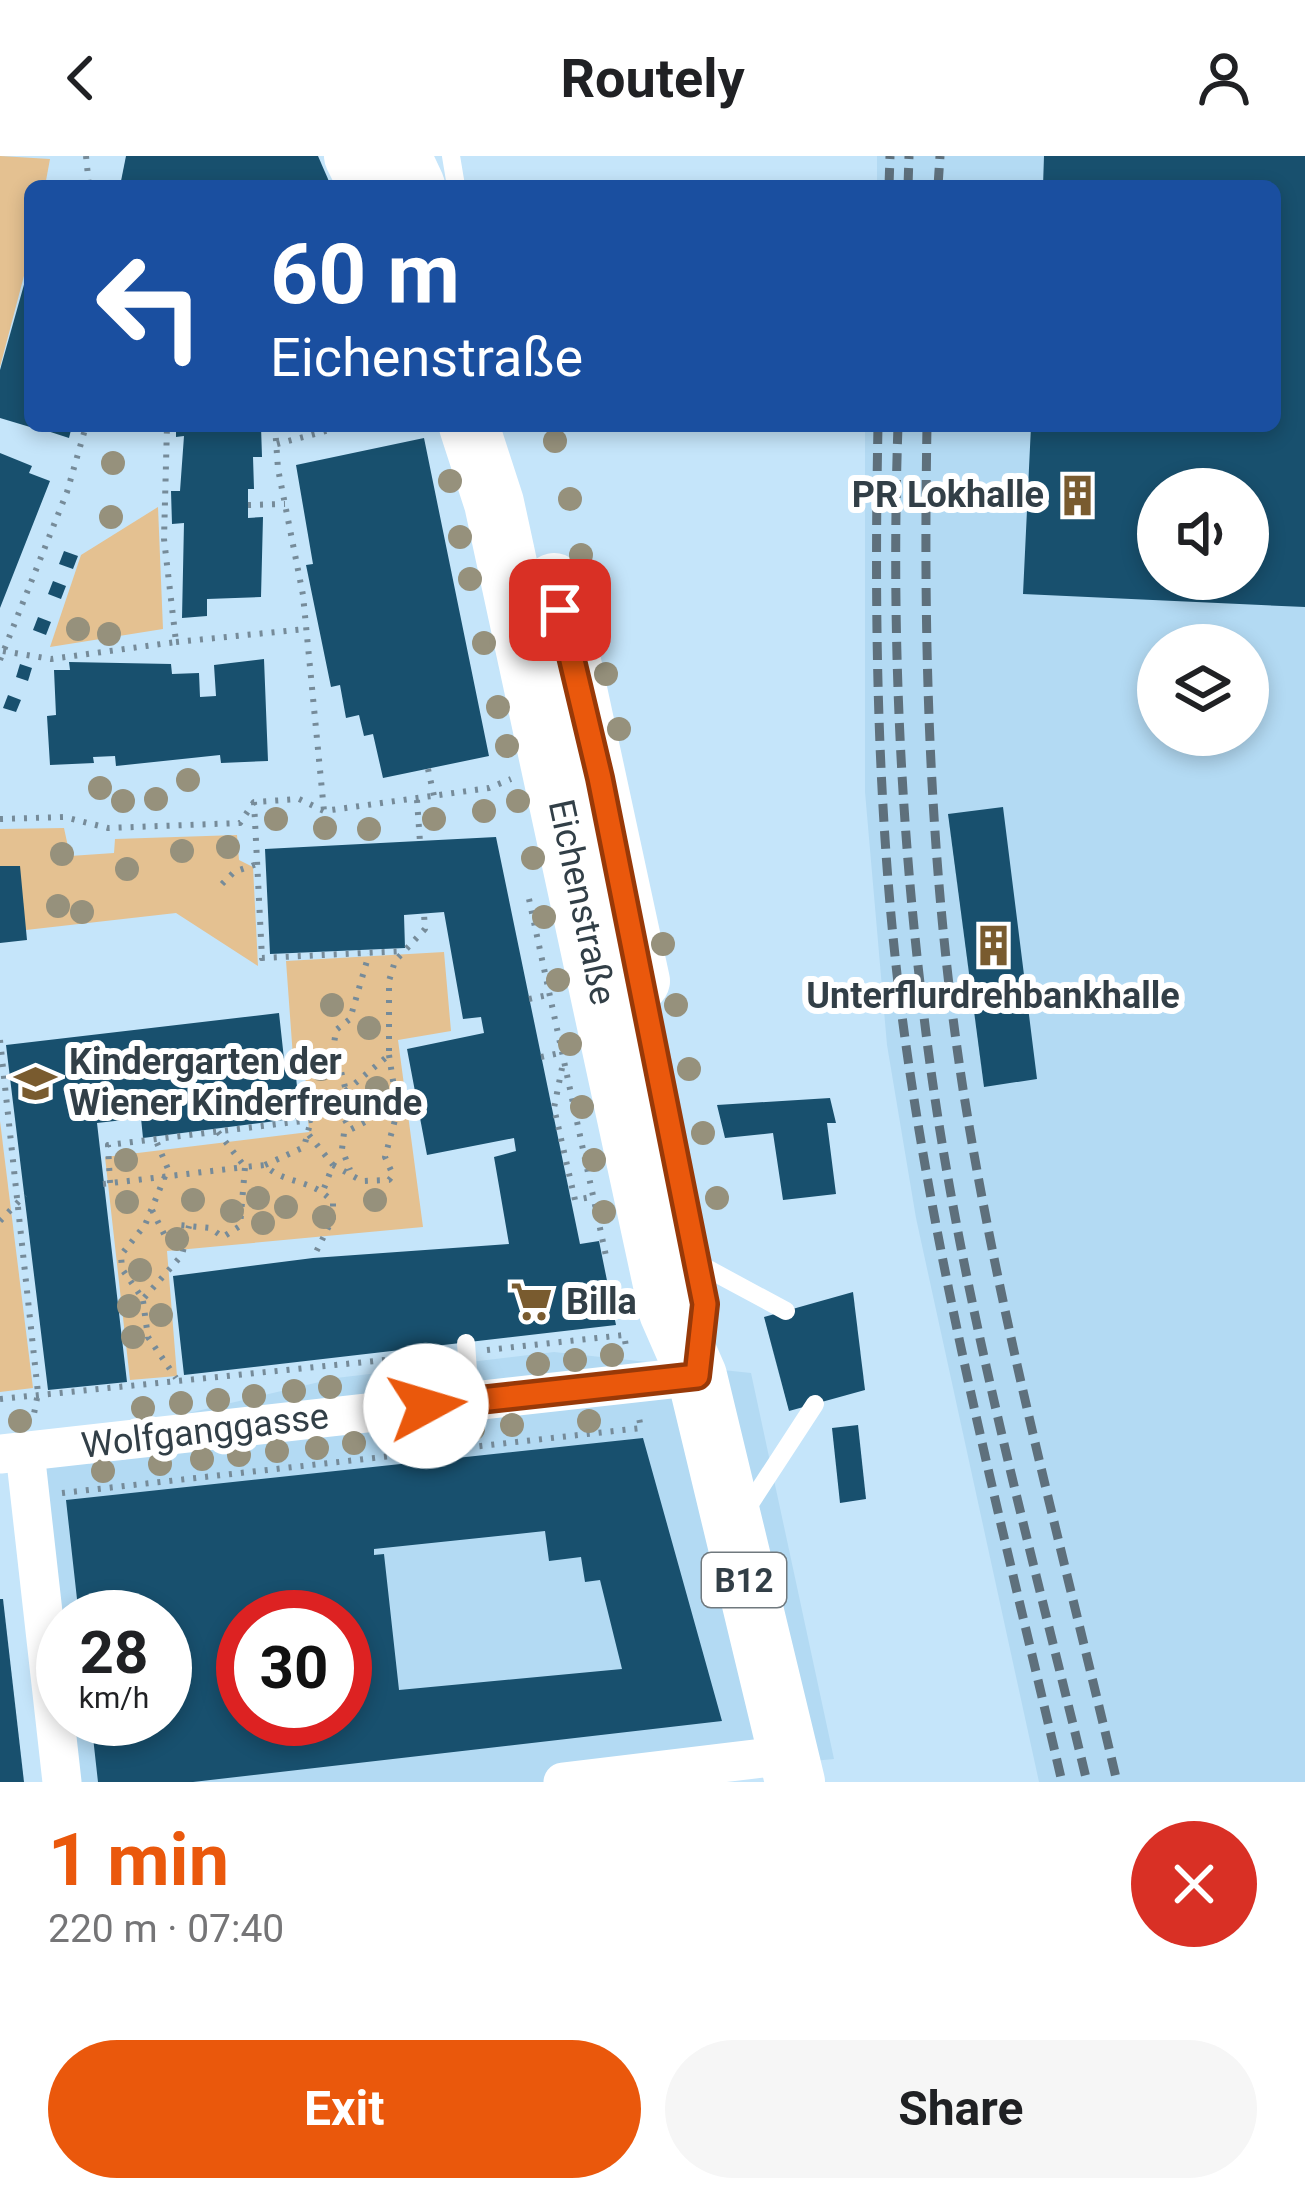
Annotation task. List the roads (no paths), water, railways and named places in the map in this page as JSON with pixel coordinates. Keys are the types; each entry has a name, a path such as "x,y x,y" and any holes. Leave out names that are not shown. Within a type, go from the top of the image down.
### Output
{"main road":[{"name":"Eichenstraße","path":"472,432 494,503 669,1312 697,1376 791,1768"},
{"name":"Eichenstraße","path":"512,432 531,484 554,781 697,1263 705,1304 697,1376"}],"street":[{"name":"Wolfganggasse","path":"12,1453 697,1376"},
{"path":"12,1453 62,1782"},
{"path":"562,1782 791,1768"}],"lane":[{"path":"697,1263 786,1311"},
{"path":"466,1343 470,1400"},
{"path":"731,1532 815,1404"}],"railway":[{"path":"889,180 890,156"},
{"path":"908,180 909,156"},
{"path":"938,180 940,156"},
{"path":"878,432 879,721 902,1016 952,1305 1062,1782"},
{"path":"898,432 900,726 909,876 938,1121 974,1311 1087,1782"},
{"path":"927,432 931,758 942,923 963,1089 1014,1350 1117,1782"}],"place":[{"name":"PR Lokhalle","path":"1078,495"},
{"name":"Unterflurdrehbankhalle","path":"993,946"},
{"name":"Kindergarten der Wiener Kinderfreunde","path":"35,1083"},
{"name":"Billa","path":"532,1302"}]}
